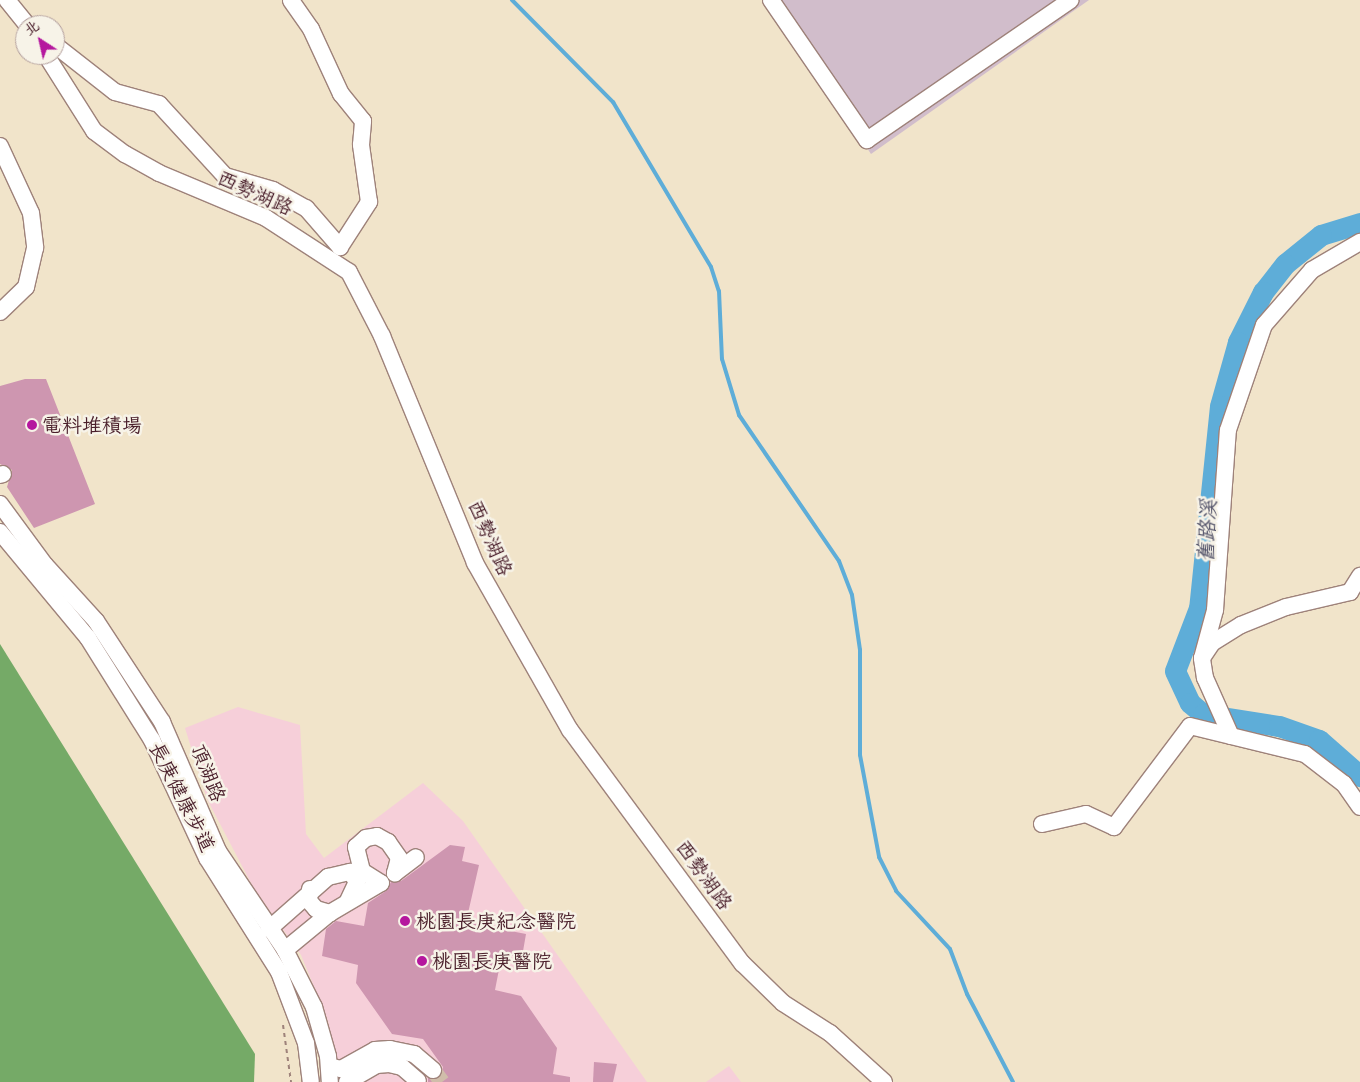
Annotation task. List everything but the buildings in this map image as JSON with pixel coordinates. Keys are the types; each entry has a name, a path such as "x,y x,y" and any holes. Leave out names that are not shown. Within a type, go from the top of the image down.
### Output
{"street":[{"path":"7,0 20,15"},
{"path":"65,53 115,92 159,104 225,176 273,190 306,208 340,247 369,202 361,145 363,121 341,94 311,29 291,0"},
{"path":"771,0 867,140 1071,0"},
{"name":"西勢湖路","path":"52,65 94,131 125,154 159,173 266,218 349,272 390,354 475,563 570,730 742,963 782,1002 830,1033 884,1082"},
{"path":"0,146 31,212 34,248 26,287 0,312"},
{"path":"1231,736 1215,696 1205,678 1202,658 1215,610 1228,430 1264,325 1312,270 1360,242"},
{"name":"頂湖路","path":"0,504 45,565 96,621 162,722 218,851 285,950 314,1007 329,1074"},
{"name":"頂湖路","path":"0,532 88,638 152,740 207,858 279,972 306,1043 312,1082"},
{"path":"1202,658 1212,644 1241,625 1286,608 1350,592 1360,576"},
{"path":"1042,824 1086,814 1114,827 1190,726 1305,754 1344,784 1360,807"},
{"path":"359,876 356,847 366,838 377,836 388,842 399,858 395,873 416,857"},
{"path":"269,929 310,889 340,871 350,872 381,883 330,913 285,950"},
{"path":"310,889 309,901 316,909 330,913"},
{"path":"329,1074 356,1062 374,1050 390,1049 414,1054 433,1070"},
{"path":"347,1082 376,1065 389,1064 402,1067 418,1081"}],"path":[{"path":"282,1019 290,1082"}],"shaded area":[{"path":"769,0 1089,0 871,154"},
{"name":"桃園長庚紀念醫院","path":"238,707 300,725 306,834 324,858 423,783 463,821 647,1082 340,1082 328,1021 301,955 253,887 207,799 185,728"},
{"path":"729,1066 741,1082 706,1082"}],"green space":[{"path":"0,644 255,1054 254,1082 0,1082"}],"waterway":[{"path":"512,0 613,102 711,267 719,291 722,359 739,415 839,561 852,595 860,650 860,755 879,857 896,891 950,949 967,994 1013,1082"},
{"name":"舊路溪","path":"1360,223 1321,235 1285,264 1263,292 1238,342 1220,406 1199,608 1175,671 1190,703 1203,714 1279,726 1319,740 1360,776"}],"tunnel":[{"path":"433,1070 442,1082"}],"place":[{"name":"電料堆積場","path":"32,425"},
{"name":"桃園長庚紀念醫院","path":"405,921"},
{"name":"桃園長庚醫院","path":"422,961"}]}
